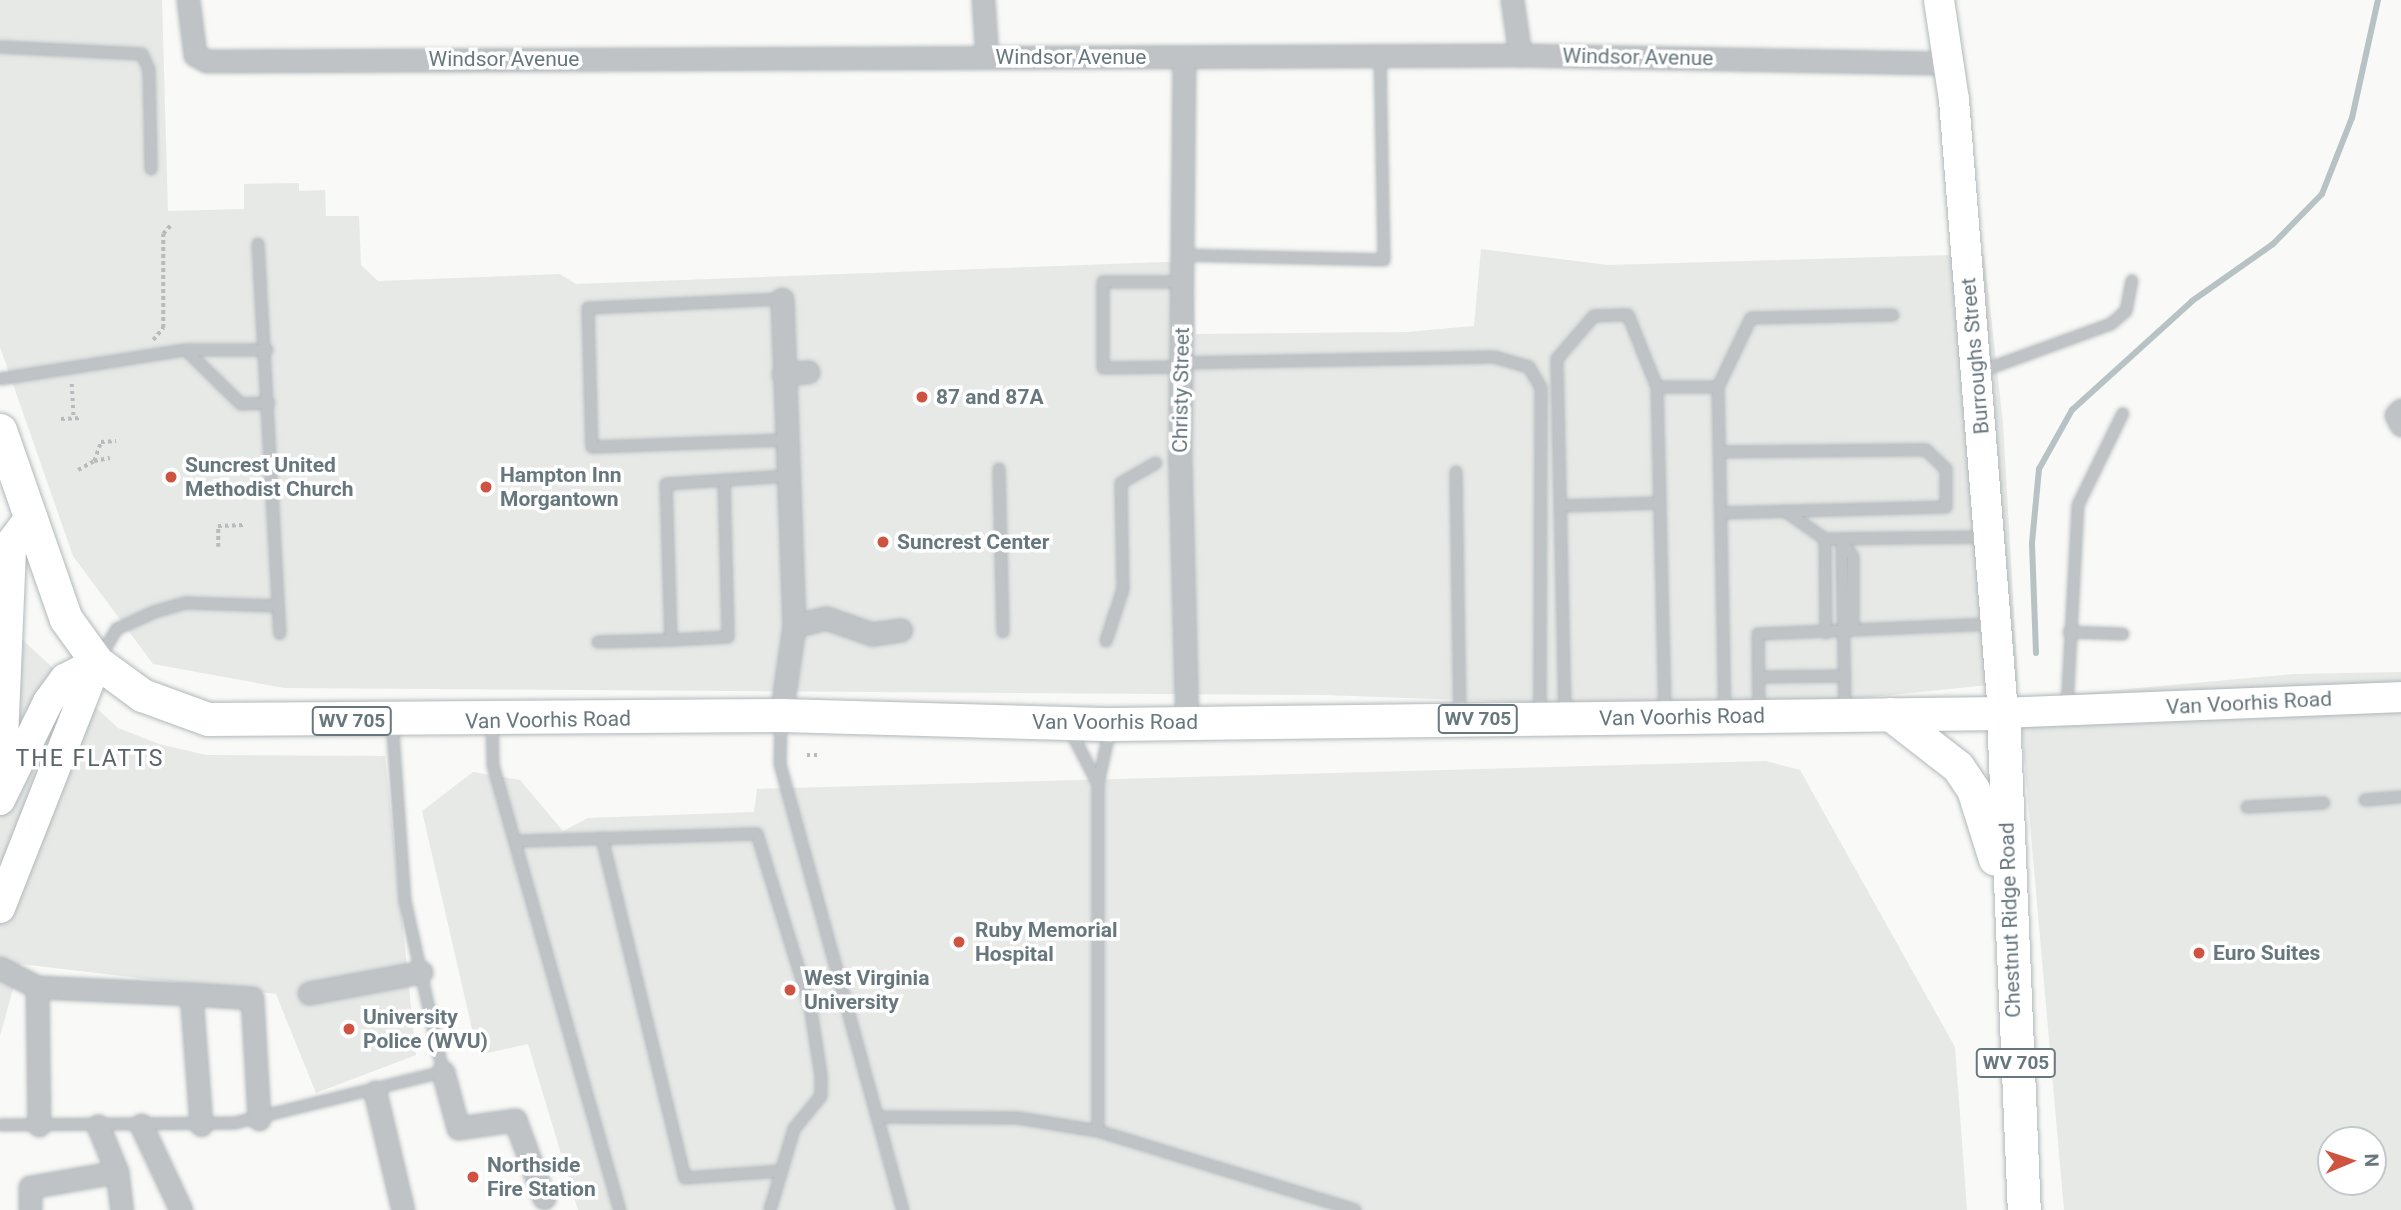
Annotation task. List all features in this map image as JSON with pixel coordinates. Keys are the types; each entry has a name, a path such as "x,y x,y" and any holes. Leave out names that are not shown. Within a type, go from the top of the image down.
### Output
{"main road":[{"name":"Van Voorhis Road","path":"0,430 66,619 97,662 142,695 208,719 392,721 781,715 1111,724 2003,713"},
{"path":"0,762 9,547 31,518"},
{"name":"Chestnut Ridge Road","path":"2003,713 2008,899 2024,1210"},
{"path":"1891,714 1958,767 1973,789 2008,899"}],"street":[{"name":"Windsor Avenue","path":"188,0 194,55 207,61 1520,55 1949,63"},
{"path":"983,0 987,57"},
{"path":"1512,0 1520,55"},
{"name":"Burroughs Street","path":"1939,0 1949,63 2003,713"},
{"name":"Christy Street","path":"1184,57 1182,365 1186,723"},
{"path":"781,715 794,626 782,299"},
{"path":"783,374 808,372"},
{"path":"2401,410 2396,415 2401,425"},
{"path":"794,626 826,618 872,634 901,630"},
{"path":"0,800 48,702 65,679 97,662"},
{"path":"0,908 97,662"},
{"name":"Van Voorhis Road","path":"2003,713 2401,696"},
{"path":"0,968 37,987 252,998 259,1119"},
{"path":"309,993 421,972"},
{"path":"37,987 39,1125"},
{"path":"191,994 201,1125"},
{"path":"443,1072 458,1128 515,1120 544,1198"},
{"path":"375,1091 404,1210"},
{"path":"98,1125 117,1172 122,1210"},
{"path":"141,1125 181,1210"},
{"path":"30,1210 30,1187 117,1172"}],"lane":[{"path":"0,47 142,54 149,70 151,169"},
{"path":"1182,255 1384,260 1380,56"},
{"path":"258,244 267,350 280,633"},
{"path":"1976,373 2111,324 2126,311 2132,281"},
{"path":"1182,282 1103,282 1103,368 1494,357 1529,367 1541,388 1553,718"},
{"path":"782,299 588,308 592,447 787,440"},
{"path":"1725,716 1718,387 1751,318 1893,315"},
{"path":"1553,718 1561,506 1557,359 1570,338 1594,316 1628,316 1657,387 1665,717"},
{"path":"0,379 186,350 267,350"},
{"path":"186,350 241,404 269,403"},
{"path":"1657,387 1718,387"},
{"path":"2067,711 2069,632 2078,505 2123,414"},
{"path":"1720,452 1926,450 1946,469 1946,507 1721,513"},
{"path":"1106,641 1123,589 1121,482 1156,463"},
{"path":"999,469 1003,632"},
{"path":"1456,472 1460,719"},
{"path":"671,640 666,484 788,476"},
{"path":"597,642 728,638 724,480"},
{"path":"1561,506 1660,503"},
{"path":"1785,511 1825,540 1989,537"},
{"path":"1842,539 1853,557 1853,625 1844,633 1845,714"},
{"path":"1825,540 1826,633"},
{"path":"97,662 117,629 153,612 186,603 278,606"},
{"path":"1759,716 1758,634 1844,633 1996,624"},
{"path":"2069,632 2123,634"},
{"path":"1759,677 1845,676"},
{"path":"781,715 780,764 903,1210"},
{"path":"492,720 493,765 519,841 620,1210"},
{"path":"0,1125 201,1125 259,1119 443,1072 396,840 392,721"},
{"path":"1066,723 1097,784"},
{"path":"1098,1130 1097,784 1111,724"},
{"path":"2365,800 2401,797"},
{"path":"2247,807 2324,803"},
{"path":"519,841 757,834 810,1004 821,1097 794,1129 770,1210"},
{"path":"602,838 685,1178 780,1171"},
{"path":"810,1004 846,1002"},
{"path":"877,1117 1018,1118 1098,1130 1355,1210"}],"path":[{"path":"153,340 163,328 163,234 170,226"},
{"path":"72,384 74,418"},
{"path":"61,419 80,418"},
{"path":"94,461 101,442 117,441"},
{"path":"78,470 94,461 110,458"},
{"path":"218,547 218,526 245,525"},
{"path":"807,755 819,755"}],"shaded area":[{"path":"0,0 162,0 168,211 244,209 244,184 299,183 299,191 325,190 326,216 359,216 361,265 378,281 560,274 576,284 1191,261 1196,334 1406,332 1474,326 1481,249 1608,265 1984,254 2003,423 2018,682 1823,702 1579,704 1324,695 284,688 153,664 73,556 0,347"},
{"path":"0,619 118,728 159,744 206,755 385,756 416,1055 316,1093 276,994 20,964 0,1036"},
{"path":"2401,672 2401,1210 2064,1210 2019,699 2294,674"},
{"name":"West Virginia University","path":"1766,761 1800,770 1955,1047 1967,1210 578,1210 528,1044 478,1055 422,811 473,772 520,780 563,831 588,818 754,812 757,789"}],"waterway":[{"path":"2036,653 2032,543 2039,469 2072,410 2192,301 2273,244 2322,194 2352,118 2378,0"}],"place":[{"name":"87 and 87A","path":"922,397"},
{"name":"Suncrest United Methodist Church","path":"171,477"},
{"name":"Hampton Inn Morgantown","path":"486,487"},
{"name":"Suncrest Center","path":"883,542"},
{"name":"Ruby Memorial Hospital","path":"959,942"},
{"name":"Euro Suites","path":"2199,953"},
{"name":"West Virginia University","path":"790,990"},
{"name":"University Police (WVU)","path":"349,1029"},
{"name":"Northside Fire Station","path":"473,1177"}],"district":[{"name":"THE FLATTS","path":"90,759"}]}
